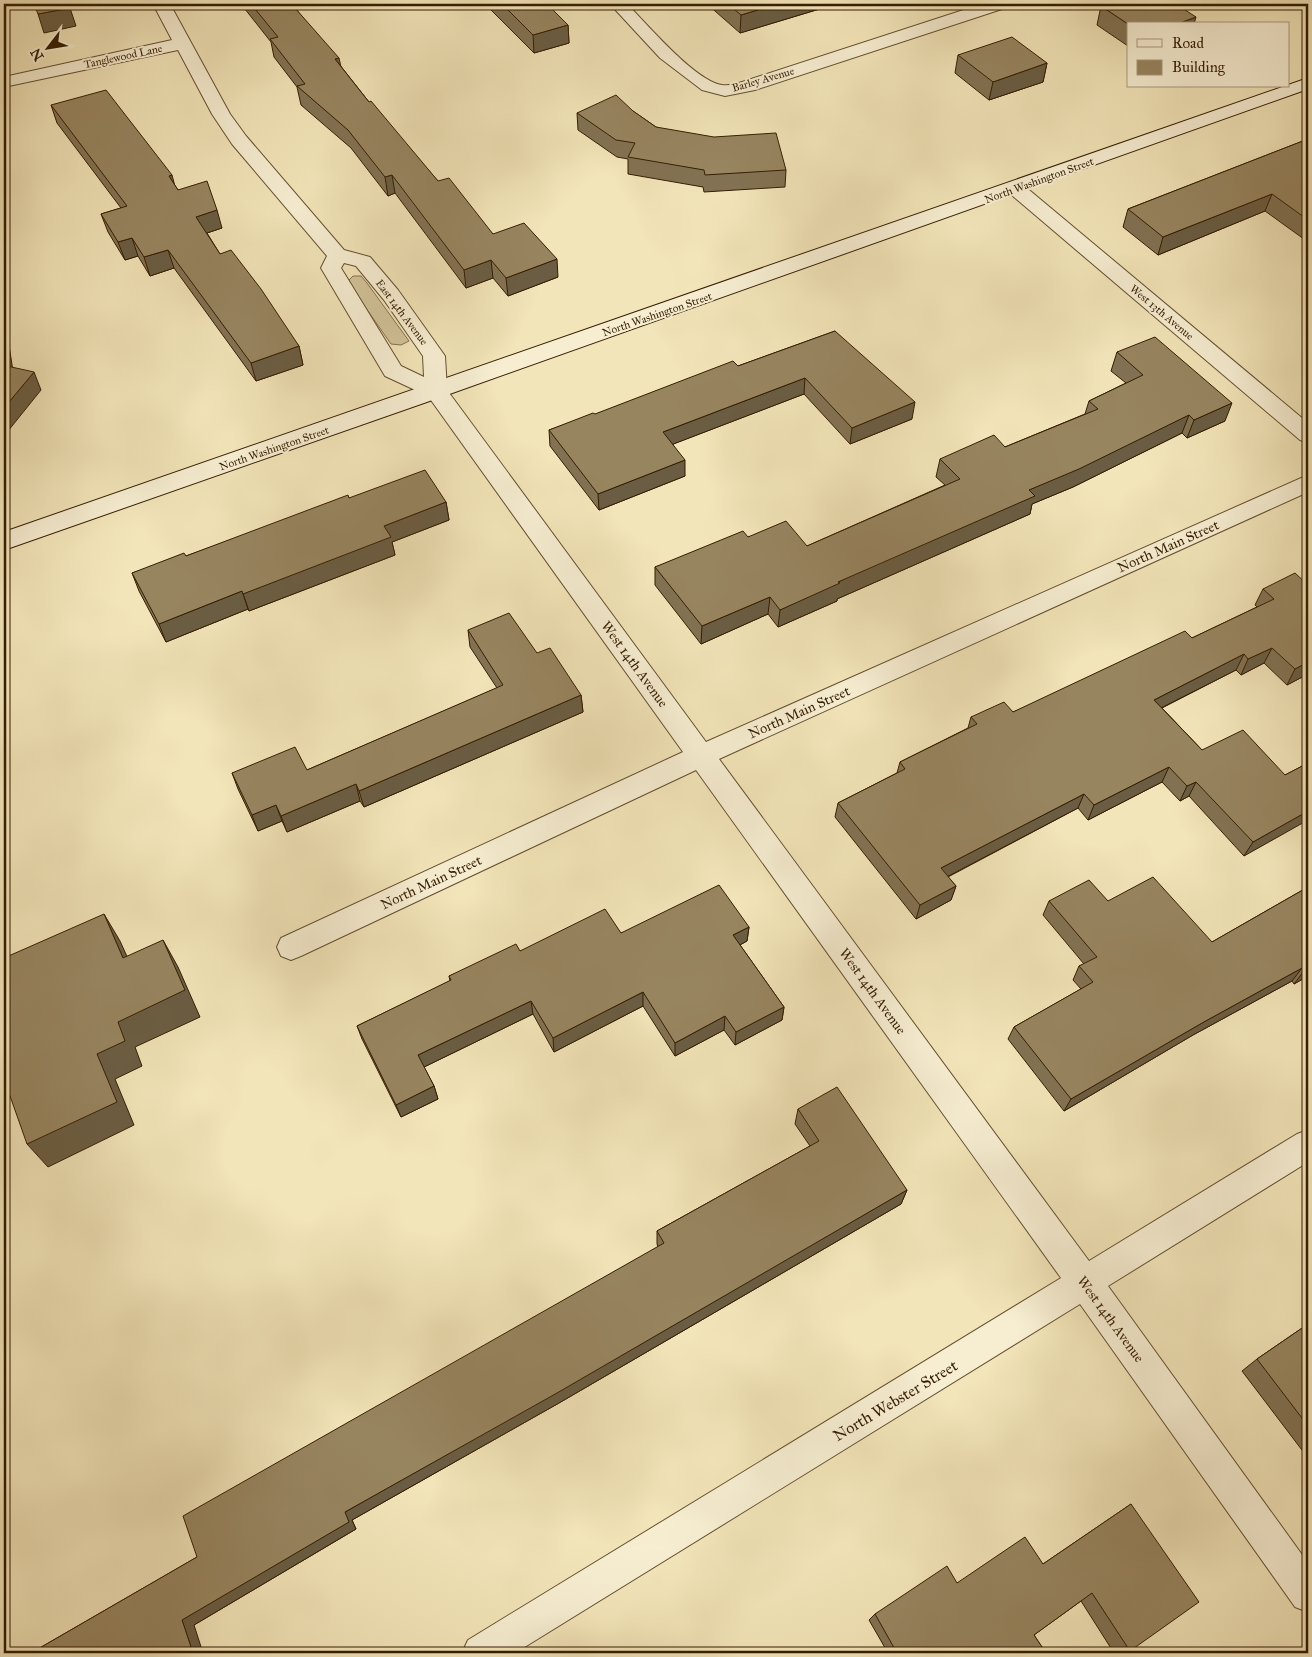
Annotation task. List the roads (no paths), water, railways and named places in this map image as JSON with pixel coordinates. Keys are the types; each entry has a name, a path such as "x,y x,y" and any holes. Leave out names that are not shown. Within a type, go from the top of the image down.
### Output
{"street":[{"path":"162,4 221,114 239,140 337,256 331,268 393,371 436,391"},
{"name":"Barley Avenue","path":"618,4 702,85 720,90 741,88 1000,4"},
{"name":"Tanglewood Lane","path":"4,82 183,43"},
{"name":"North Washington Street","path":"4,541 1308,84"},
{"name":"West 13th Avenue","path":"1015,188 1308,435"},
{"name":"East 14th Avenue","path":"337,256 362,261 391,295 434,356 436,391"},
{"name":"West 14th Avenue","path":"436,391 1085,1283 1308,1594"},
{"name":"North Main Street","path":"292,947 702,755 1308,484"},
{"name":"North Webster Street","path":"481,1653 1308,1145"}]}
